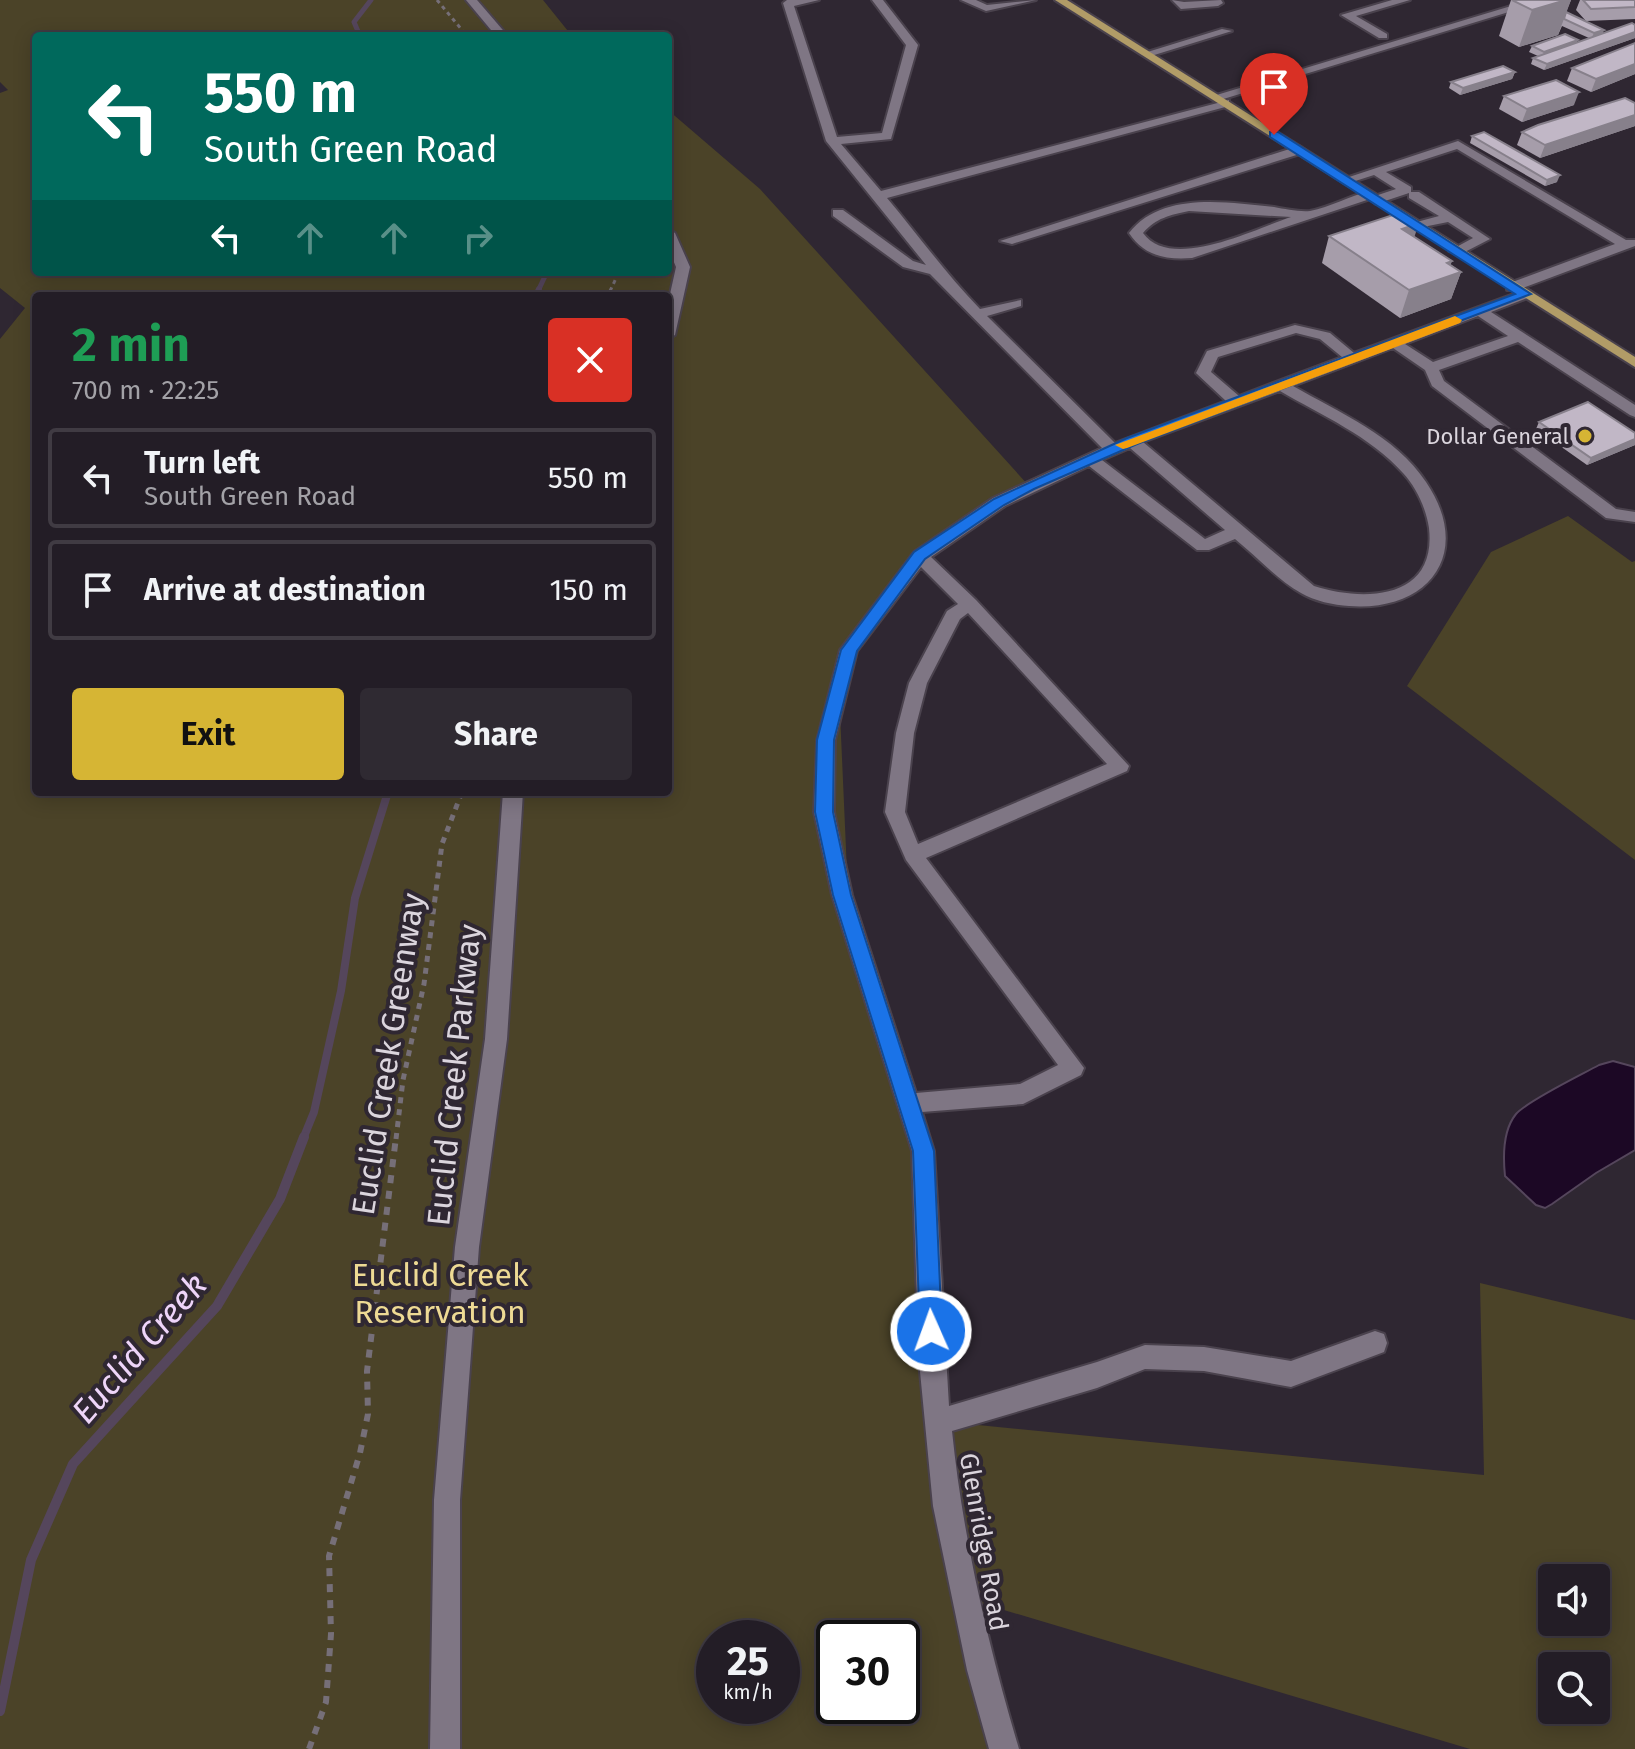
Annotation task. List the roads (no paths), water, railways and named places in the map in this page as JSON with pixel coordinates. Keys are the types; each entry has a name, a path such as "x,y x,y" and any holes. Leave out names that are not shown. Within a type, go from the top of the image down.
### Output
{"main road":[{"path":"1060,0 1635,363"}],"street":[{"path":"471,0 499,32"},
{"path":"814,0 788,3 832,141 931,259 935,271 1112,449"},
{"path":"832,141 887,136 912,45 877,0"},
{"path":"966,0 986,8 1031,0"},
{"path":"1177,0 1181,6 1218,3 1215,0"},
{"path":"1383,36 1346,15 1405,0"},
{"path":"879,196 1220,100 1543,0"},
{"path":"1147,54 1226,31"},
{"path":"1346,180 1458,145 1630,243"},
{"path":"1007,241 1299,150"},
{"path":"1310,215 1196,205 1146,219 1136,233 1140,240 1159,251 1188,255 1310,215 1406,190 1376,171"},
{"path":"1414,195 1483,239 1456,251"},
{"path":"838,213 908,264 935,271"},
{"path":"1418,226 1450,217"},
{"path":"672,242 683,267 672,317"},
{"name":"Glenridge Road","path":"1004,1749 981,1670 946,1506 932,1361 923,1151 911,1103 842,895 824,812 826,740 849,650 920,556 999,502 1089,458 1480,311 1518,290 1630,243"},
{"path":"977,314 1016,303"},
{"path":"1480,311 1635,412"},
{"path":"1237,402 1203,373 1212,354 1295,329 1325,336 1352,358"},
{"path":"1431,368 1519,337"},
{"path":"1395,343 1431,368 1437,383 1612,514 1635,517"},
{"path":"1132,441 1308,590 1330,600 1371,603 1410,592 1432,571 1439,547 1437,519 1418,482 1385,450 1280,385"},
{"path":"1089,458 1203,546 1236,532"},
{"path":"913,855 1120,766 970,604 920,556"},
{"path":"911,1103 1023,1094 1073,1068 913,855 895,812 905,733 918,683 953,615 970,604"},
{"name":"Euclid Creek Parkway","path":"445,1749 447,1500 467,1247 496,1039 513,796"},
{"path":"938,1422 1097,1375 1145,1357 1204,1359 1291,1374 1375,1343"}],"waterway":[{"name":"Euclid Creek","path":"358,32 354,22 371,0"},
{"name":"Euclid Creek","path":"538,291 545,276"},
{"name":"Euclid Creek","path":"303,1139 314,1112 341,991 355,898 387,796"},
{"name":"Euclid Creek","path":"0,1711 31,1560 73,1464 217,1306 280,1199 304,1137"}],"place":[{"name":"Dollar General","path":"1585,436"}],"park label":[{"name":"Euclid Creek Reservation","path":"440,1294"}]}
